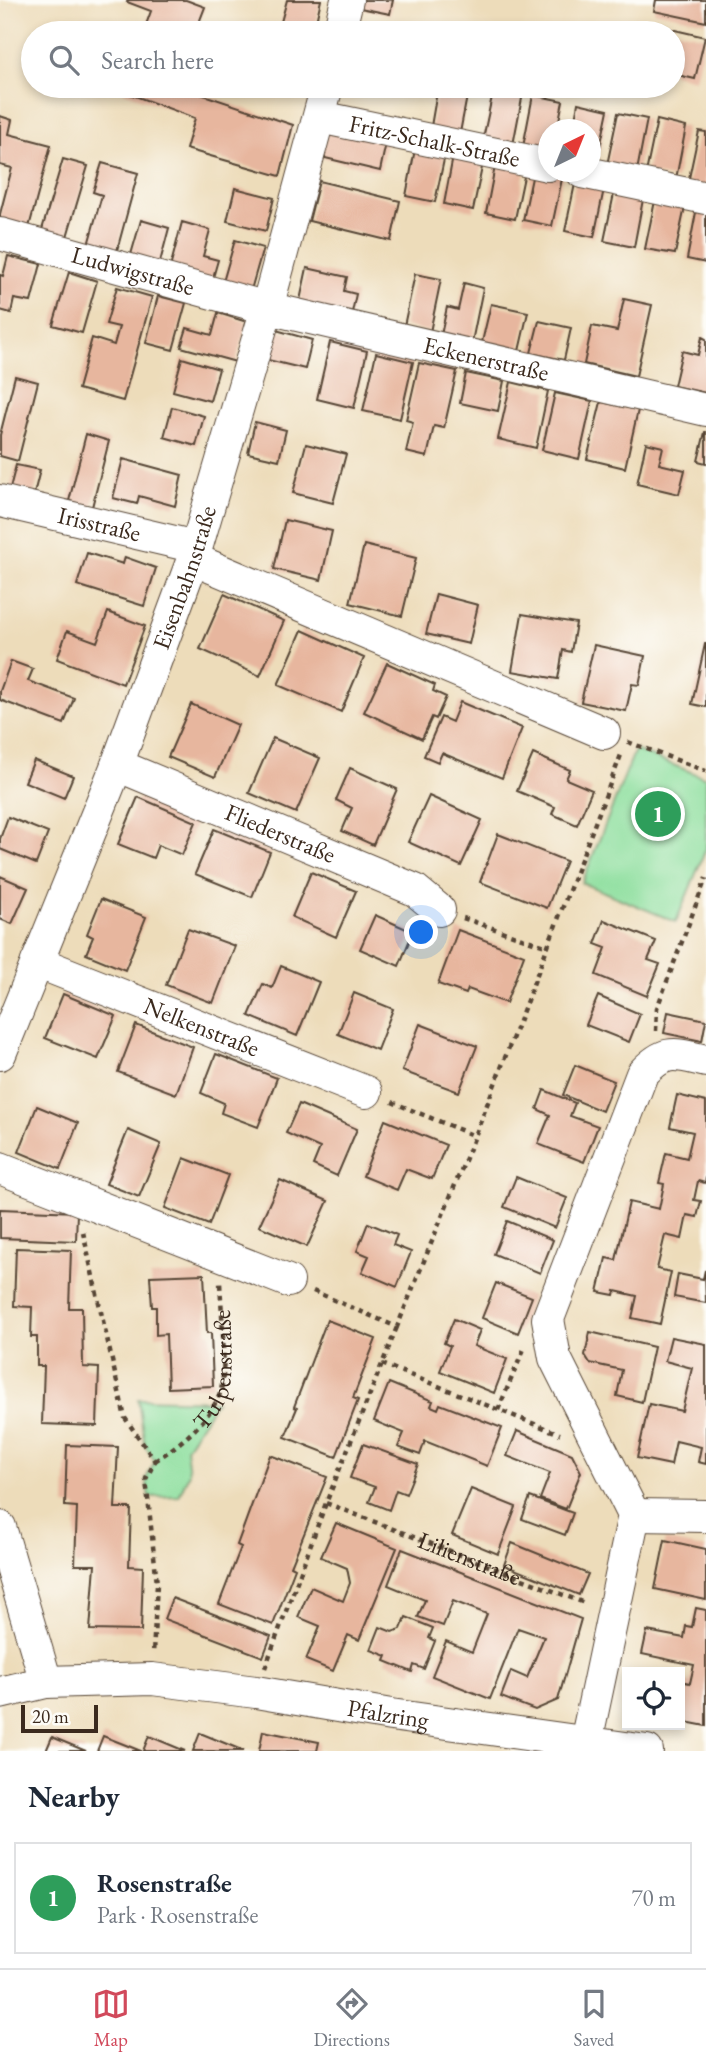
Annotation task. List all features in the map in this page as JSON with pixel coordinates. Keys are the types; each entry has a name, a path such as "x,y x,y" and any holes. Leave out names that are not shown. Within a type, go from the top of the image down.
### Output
{"street":[{"path":"342,21 346,0"},
{"name":"Eisenbahnstraße","path":"0,1054 117,765 194,553 267,307 324,98"},
{"name":"Fritz-Schalk-Straße","path":"320,117 538,162"},
{"path":"601,176 706,198"},
{"name":"Ludwigstraße","path":"0,234 267,307"},
{"name":"Eckenerstraße","path":"267,307 706,410"},
{"name":"Irisstraße","path":"0,501 194,553 615,737"},
{"name":"Fliederstraße","path":"117,765 415,890 439,910"},
{"name":"Nelkenstraße","path":"37,962 366,1092"},
{"path":"586,1742 634,1515 555,1358 548,1319 642,1074 655,1060 669,1055 706,1061"},
{"path":"0,1168 288,1280"},
{"path":"634,1515 706,1516"},
{"path":"0,1527 46,1682"},
{"name":"Pfalzring","path":"0,1693 46,1682 152,1679 256,1692 391,1715 647,1751"}],"path":[{"path":"256,1692 326,1503 475,1136 548,947 615,737 706,771"},
{"path":"655,1060 657,1008 706,878"},
{"path":"439,910 548,947"},
{"path":"366,1092 475,1136"},
{"path":"76,1198 125,1418 155,1461 146,1479 158,1584 152,1679"},
{"name":"Tulpenstraße","path":"155,1461 188,1439 208,1415 221,1393 223,1349 218,1253"},
{"path":"288,1280 397,1327"},
{"path":"498,1409 528,1340 548,1319"},
{"path":"382,1364 601,1450"},
{"name":"Lilienstraße","path":"326,1503 614,1615"}],"green space":[{"path":"635,750 706,778 706,849 676,922 582,883"},
{"path":"138,1399 216,1401 186,1448 189,1473 179,1496 149,1497 146,1479 155,1461 145,1446"}],"building":[{"path":"186,0 205,7 200,21 147,21 151,11 127,2"},
{"path":"287,0 321,0 316,21 281,21"},
{"path":"362,0 393,0 390,14 360,8"},
{"path":"656,0 706,0 706,22 654,11"},
{"path":"685,32 705,37 695,79 685,77"},
{"path":"140,98 213,98 293,125 280,176 186,149 195,118"},
{"path":"436,98 467,98 459,138 430,132"},
{"path":"492,98 522,98 513,145 483,139"},
{"path":"532,98 563,101 559,119 538,119 538,151 523,147"},
{"path":"578,103 608,110 601,143 601,119 575,119"},
{"path":"618,113 647,119 637,171 607,165"},
{"path":"0,116 12,120 9,134 51,145 28,231 0,223 12,168 0,165"},
{"path":"657,120 686,127 676,179 646,173"},
{"path":"329,124 387,138 380,171 321,157"},
{"path":"699,131 706,132 706,186 688,183"},
{"path":"416,144 446,150 435,202 406,196"},
{"path":"454,151 484,158 473,210 444,204"},
{"path":"63,159 88,166 66,240 41,233"},
{"path":"496,161 526,167 515,219 486,213"},
{"path":"102,163 138,173 116,254 88,245 102,195 93,192"},
{"path":"534,168 538,169 538,182 561,182 552,226 523,220"},
{"path":"319,181 400,201 391,241 309,221"},
{"path":"575,182 605,184 594,237 565,231"},
{"path":"235,188 274,198 266,231 227,221"},
{"path":"615,189 644,194 634,247 604,241"},
{"path":"656,196 686,202 675,254 645,249"},
{"path":"697,207 706,209 706,263 687,259"},
{"path":"141,220 169,228 159,266 130,258"},
{"path":"182,222 210,230 203,256 218,260 212,281 170,268"},
{"path":"235,240 263,248 251,290 223,282"},
{"path":"8,256 41,264 31,302 14,299 11,313 0,310 0,275 3,276"},
{"path":"307,268 347,277 344,291 356,294 351,317 299,305"},
{"path":"69,272 97,281 82,333 53,325"},
{"path":"415,274 441,279 430,332 404,326"},
{"path":"464,283 483,288 472,342 441,335 447,307 458,310"},
{"path":"117,287 152,297 123,401 78,389 92,338 114,345 119,327 106,324"},
{"path":"158,296 186,303 173,350 146,343"},
{"path":"624,299 652,305 636,376 584,364 592,326 617,331"},
{"path":"491,304 528,312 519,351 482,342"},
{"path":"218,313 247,322 236,362 181,347 187,328 212,335"},
{"path":"539,321 571,328 564,360 531,353"},
{"path":"276,330 312,340 305,369 268,360"},
{"path":"702,337 706,339 706,393 674,386 682,351 698,355"},
{"path":"330,342 367,351 354,408 317,399"},
{"path":"376,353 413,362 400,419 363,411"},
{"path":"182,358 219,369 210,401 173,391"},
{"path":"419,363 457,371 444,428 434,426 427,457 406,452 413,422 406,420"},
{"path":"466,373 504,381 498,411 460,403"},
{"path":"15,376 38,382 18,461 0,456 0,435"},
{"path":"511,382 548,391 536,448 498,439"},
{"path":"555,393 592,401 579,459 542,450"},
{"path":"601,402 638,410 625,468 587,459"},
{"path":"172,407 204,416 196,446 164,437"},
{"path":"255,422 286,430 279,460 248,453"},
{"path":"706,432 706,463 698,461"},
{"path":"86,434 109,441 92,507 69,501"},
{"path":"646,443 663,447 659,464 685,470 679,494 637,484"},
{"path":"306,444 346,454 333,503 293,493"},
{"path":"123,459 182,475 175,506 139,496 137,504 113,498"},
{"path":"16,465 40,470 34,494 10,488"},
{"path":"285,520 332,531 321,580 274,569"},
{"path":"364,545 416,558 402,616 350,603"},
{"path":"87,553 123,564 125,557 156,568 144,606 77,585"},
{"path":"224,594 284,621 260,676 200,649"},
{"path":"436,594 478,605 469,644 426,634"},
{"path":"108,612 145,626 123,684 57,659 67,631 97,642"},
{"path":"522,614 576,623 571,652 563,650 558,679 512,671"},
{"path":"302,630 364,658 341,712 278,685"},
{"path":"706,644 706,707 692,704"},
{"path":"594,645 645,656 639,685 632,684 626,711 581,702"},
{"path":"11,661 33,669 28,681 74,698 64,724 0,700 0,691"},
{"path":"387,663 435,685 433,691 446,697 436,719 432,717 422,739 364,712"},
{"path":"460,702 522,728 502,778 442,753 438,762 424,756 441,717 452,722"},
{"path":"191,704 238,725 215,777 168,757"},
{"path":"273,738 320,758 296,813 249,793"},
{"path":"533,754 570,770 566,779 592,790 577,825 552,814 555,807 517,791"},
{"path":"34,760 73,776 64,798 25,782"},
{"path":"350,768 397,789 373,845 342,831 352,808 336,800"},
{"path":"429,796 482,820 461,866 408,842"},
{"path":"138,797 196,822 182,855 158,845 153,858 118,844"},
{"path":"8,817 48,833 36,864 0,849 0,839"},
{"path":"214,829 270,852 252,897 195,874"},
{"path":"498,834 566,861 547,908 480,882"},
{"path":"311,872 356,891 336,937 292,917"},
{"path":"0,876 28,888 12,924 0,919"},
{"path":"101,899 146,917 125,970 86,954 93,937 87,934"},
{"path":"375,915 413,932 399,966 360,949"},
{"path":"604,920 656,941 648,960 660,964 647,996 596,975 606,948 595,944"},
{"path":"188,929 235,946 213,1003 166,985"},
{"path":"458,930 524,955 506,1003 468,989 466,994 438,984"},
{"path":"281,966 319,982 297,1036 249,1016 263,984 272,988"},
{"path":"354,993 393,1009 377,1050 338,1034"},
{"path":"63,994 116,1016 98,1059 45,1038"},
{"path":"598,996 640,1014 629,1042 586,1025"},
{"path":"668,1012 706,1020 702,1041 664,1033"},
{"path":"420,1024 477,1046 459,1092 402,1071"},
{"path":"136,1025 193,1047 176,1094 118,1072"},
{"path":"216,1054 277,1078 258,1127 221,1113 224,1103 201,1093"},
{"path":"575,1065 614,1081 602,1111 563,1095"},
{"path":"544,1090 575,1103 570,1116 598,1126 584,1162 538,1144 550,1115 537,1109"},
{"path":"677,1095 706,1102 706,1178 705,1183 698,1181 694,1200 701,1201 697,1217 687,1215 682,1239 665,1235 657,1269 671,1272 660,1324 632,1318 637,1296 615,1291 614,1295 598,1292 606,1258 616,1260 629,1202 659,1209 664,1184 659,1183 666,1153 687,1158 693,1132 670,1127"},
{"path":"299,1104 357,1129 337,1176 313,1165 320,1148 286,1133"},
{"path":"37,1106 78,1123 60,1169 19,1152"},
{"path":"385,1120 446,1145 432,1179 406,1169 397,1190 363,1176"},
{"path":"128,1130 161,1144 139,1197 106,1184"},
{"path":"184,1158 228,1175 209,1225 165,1208"},
{"path":"516,1177 567,1198 555,1228 504,1207"},
{"path":"280,1180 328,1201 307,1247 259,1226"},
{"path":"0,1209 77,1212 76,1241 0,1238"},
{"path":"507,1221 553,1240 540,1273 494,1254"},
{"path":"368,1223 397,1235 393,1245 411,1252 397,1287 362,1272 369,1256 357,1251"},
{"path":"16,1248 71,1250 69,1308 82,1308 83,1367 99,1368 97,1426 42,1424 44,1366 37,1366 37,1337 31,1337 32,1307 14,1306"},
{"path":"705,1270 706,1303 674,1297 678,1274 703,1279"},
{"path":"204,1274 207,1333 211,1333 213,1386 168,1388 166,1334 156,1335 156,1307 152,1307 150,1276"},
{"path":"496,1283 532,1297 518,1333 482,1318"},
{"path":"454,1319 480,1330 474,1346 507,1359 494,1393 440,1371 450,1346 444,1343"},
{"path":"327,1320 376,1339 353,1398 358,1400 336,1457 285,1437"},
{"path":"590,1332 654,1347 642,1402 617,1396 622,1370 590,1363 585,1355"},
{"path":"671,1337 706,1344 706,1464 698,1462 701,1447 676,1441 671,1465 637,1458 649,1404 682,1411 692,1368 665,1361"},
{"path":"389,1383 433,1401 431,1406 438,1409 440,1404 502,1428 487,1466 425,1441 420,1455 398,1447 404,1433 374,1421"},
{"path":"517,1431 572,1454 581,1472 566,1509 540,1499 550,1473 507,1456"},
{"path":"363,1444 418,1464 406,1494 396,1490 389,1510 369,1502 375,1487 350,1478"},
{"path":"67,1445 118,1447 115,1508 131,1508 129,1566 143,1567 141,1631 90,1630 95,1565 75,1565 77,1507 65,1506"},
{"path":"270,1455 327,1477 291,1566 295,1568 273,1625 219,1604 241,1547 237,1545"},
{"path":"471,1489 516,1507 498,1554 452,1535"},
{"path":"530,1497 573,1513 565,1535 522,1519"},
{"path":"336,1523 397,1548 359,1640 348,1635 333,1671 306,1660 320,1626 298,1617 311,1587 343,1601 350,1583 347,1568 321,1557"},
{"path":"665,1540 706,1549 706,1600 655,1589"},
{"path":"512,1543 588,1574 579,1595 504,1565"},
{"path":"402,1549 581,1619 558,1700 535,1710 501,1697 511,1671 527,1678 544,1637 518,1628 490,1699 432,1676 446,1641 472,1652 487,1614 453,1601 443,1626 418,1617 425,1600 388,1585"},
{"path":"172,1598 271,1636 263,1657 164,1619"},
{"path":"696,1608 706,1610 706,1726 685,1722 685,1682 690,1683 694,1665 642,1654 647,1631 684,1638 686,1626 692,1627"},
{"path":"406,1617 433,1628 429,1638 435,1641 424,1669 414,1665 412,1672 385,1661 387,1656 371,1650 380,1627 392,1632 401,1629"},
{"path":"263,1731 319,1742 317,1751 259,1751"},
{"path":"200,1733 244,1751 193,1751"},
{"path":"103,1736 141,1751 97,1751"},
{"path":"149,1736 185,1751 143,1751"},
{"path":"52,1737 86,1751 46,1751"}],"place":[{"name":"Rosenstraße","path":"658,814"}]}
